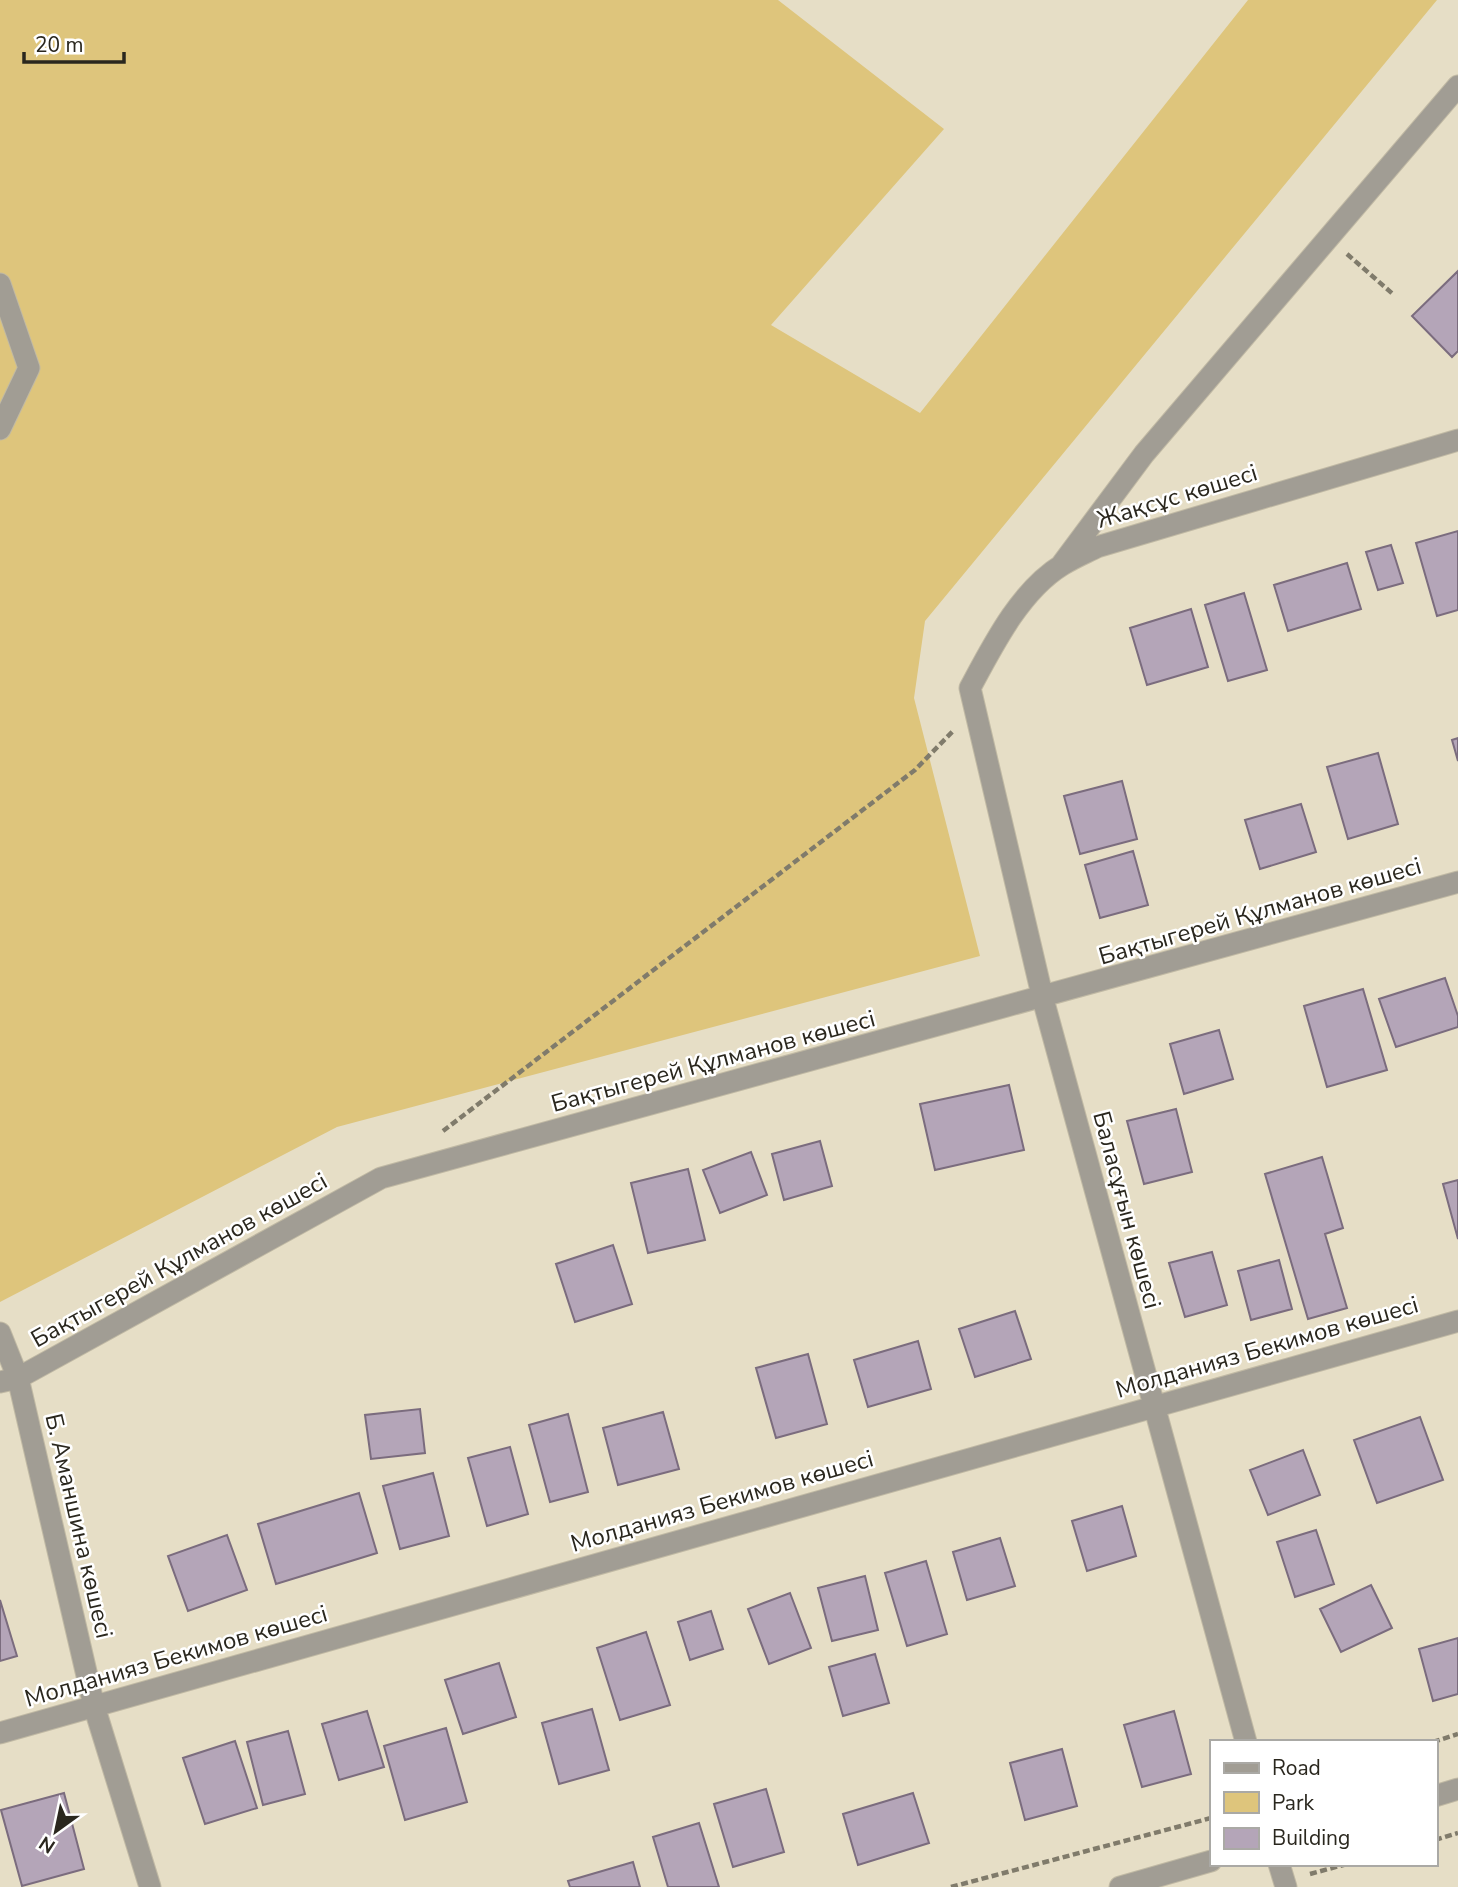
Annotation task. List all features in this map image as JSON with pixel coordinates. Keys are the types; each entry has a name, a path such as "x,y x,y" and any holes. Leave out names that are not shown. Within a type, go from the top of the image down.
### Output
{"street":[{"path":"1060,566 1144,454 1458,86"},
{"path":"0,284 29,368 0,429"},
{"name":"Жақсұс көшесі","path":"970,688 994,643 1031,594 1060,566 1097,547 1458,440"},
{"name":"Баласұғын көшесі","path":"970,688 1043,999 1245,1740"},
{"name":"Бақтыгерей Құлманов көшесі","path":"9,1380 381,1178 1043,999 1458,882"},
{"name":"Молданияз Бекимов көшесі","path":"0,1733 1458,1321"},
{"name":"Б. Аманшина көшесі","path":"0,1332 9,1380 94,1706 150,1887"},
{"path":"1437,1795 1458,1789"},
{"path":"1120,1887 1210,1861"},
{"path":"1280,1866 1286,1887"}],"path":[{"path":"1328,238 1394,295"},
{"path":"432,1140 915,770 954,730 970,688"},
{"path":"1437,1741 1458,1734"},
{"path":"951,1887 1210,1818"},
{"path":"1437,1839 1458,1833"}],"green space":[{"path":"0,0 778,0 944,129 771,325 920,413 1248,0 1437,0 925,621 914,698 980,956 337,1127 0,1302"}],"building":[{"path":"1458,271 1458,351 1452,357 1412,316"},
{"path":"1458,531 1458,610 1437,616 1416,543"},
{"path":"1391,545 1403,583 1378,590 1366,552"},
{"path":"1347,563 1361,609 1288,631 1274,585"},
{"path":"1244,593 1267,670 1228,681 1205,605"},
{"path":"1191,609 1208,667 1147,685 1130,628"},
{"path":"1458,738 1458,761 1452,740"},
{"path":"1378,753 1398,824 1348,839 1327,767"},
{"path":"1122,781 1137,839 1080,854 1064,796"},
{"path":"1301,804 1316,852 1260,869 1245,820"},
{"path":"1133,851 1148,905 1100,918 1085,865"},
{"path":"1445,978 1458,1016 1458,1027 1396,1047 1379,999"},
{"path":"1363,989 1387,1070 1327,1087 1304,1006"},
{"path":"1219,1030 1233,1079 1184,1094 1170,1044"},
{"path":"1009,1085 1024,1150 935,1170 920,1104"},
{"path":"1176,1109 1192,1172 1144,1184 1127,1121"},
{"path":"820,1141 832,1186 784,1200 772,1154"},
{"path":"751,1152 767,1195 720,1213 703,1170"},
{"path":"1322,1157 1343,1228 1325,1234 1347,1308 1308,1319 1265,1174"},
{"path":"688,1169 705,1240 648,1253 631,1183"},
{"path":"1458,1180 1458,1239 1443,1184"},
{"path":"613,1245 632,1304 575,1322 556,1264"},
{"path":"1212,1252 1227,1305 1185,1317 1169,1263"},
{"path":"1279,1260 1292,1309 1251,1320 1238,1271"},
{"path":"1015,1311 1031,1359 975,1377 959,1329"},
{"path":"918,1341 931,1389 868,1407 854,1360"},
{"path":"808,1354 827,1424 776,1438 756,1368"},
{"path":"420,1409 425,1453 371,1459 365,1415"},
{"path":"663,1412 679,1469 618,1485 603,1428"},
{"path":"568,1414 588,1492 550,1502 529,1425"},
{"path":"1420,1417 1443,1480 1377,1503 1354,1440"},
{"path":"510,1447 528,1514 487,1526 468,1458"},
{"path":"1303,1450 1320,1495 1268,1515 1250,1470"},
{"path":"433,1473 449,1536 400,1549 383,1486"},
{"path":"359,1493 377,1553 276,1584 258,1524"},
{"path":"1122,1506 1136,1556 1087,1571 1072,1521"},
{"path":"1316,1530 1334,1584 1295,1597 1277,1542"},
{"path":"227,1535 247,1590 188,1611 168,1556"},
{"path":"1000,1538 1015,1586 967,1600 953,1552"},
{"path":"926,1561 947,1634 907,1646 885,1573"},
{"path":"865,1576 878,1630 832,1641 818,1588"},
{"path":"1371,1585 1392,1628 1341,1652 1320,1609"},
{"path":"790,1593 811,1648 769,1664 748,1609"},
{"path":"0,1600 17,1656 0,1661"},
{"path":"711,1611 723,1649 690,1660 678,1622"},
{"path":"646,1632 670,1705 620,1720 597,1648"},
{"path":"1458,1638 1458,1694 1433,1701 1419,1649"},
{"path":"875,1654 889,1703 843,1716 829,1667"},
{"path":"499,1663 516,1717 463,1734 445,1680"},
{"path":"592,1709 609,1770 559,1784 542,1723"},
{"path":"367,1711 384,1767 339,1780 322,1724"},
{"path":"1174,1711 1191,1774 1142,1787 1124,1725"},
{"path":"446,1728 467,1802 405,1820 384,1746"},
{"path":"288,1731 305,1794 263,1805 247,1742"},
{"path":"235,1741 257,1808 205,1824 183,1758"},
{"path":"1062,1749 1077,1806 1025,1820 1010,1763"},
{"path":"766,1789 784,1852 733,1867 714,1804"},
{"path":"64,1793 84,1869 22,1886 1,1810"},
{"path":"913,1793 929,1843 858,1865 843,1814"},
{"path":"699,1823 719,1887 668,1887 653,1837"},
{"path":"633,1862 640,1887 570,1887 568,1881"}]}
